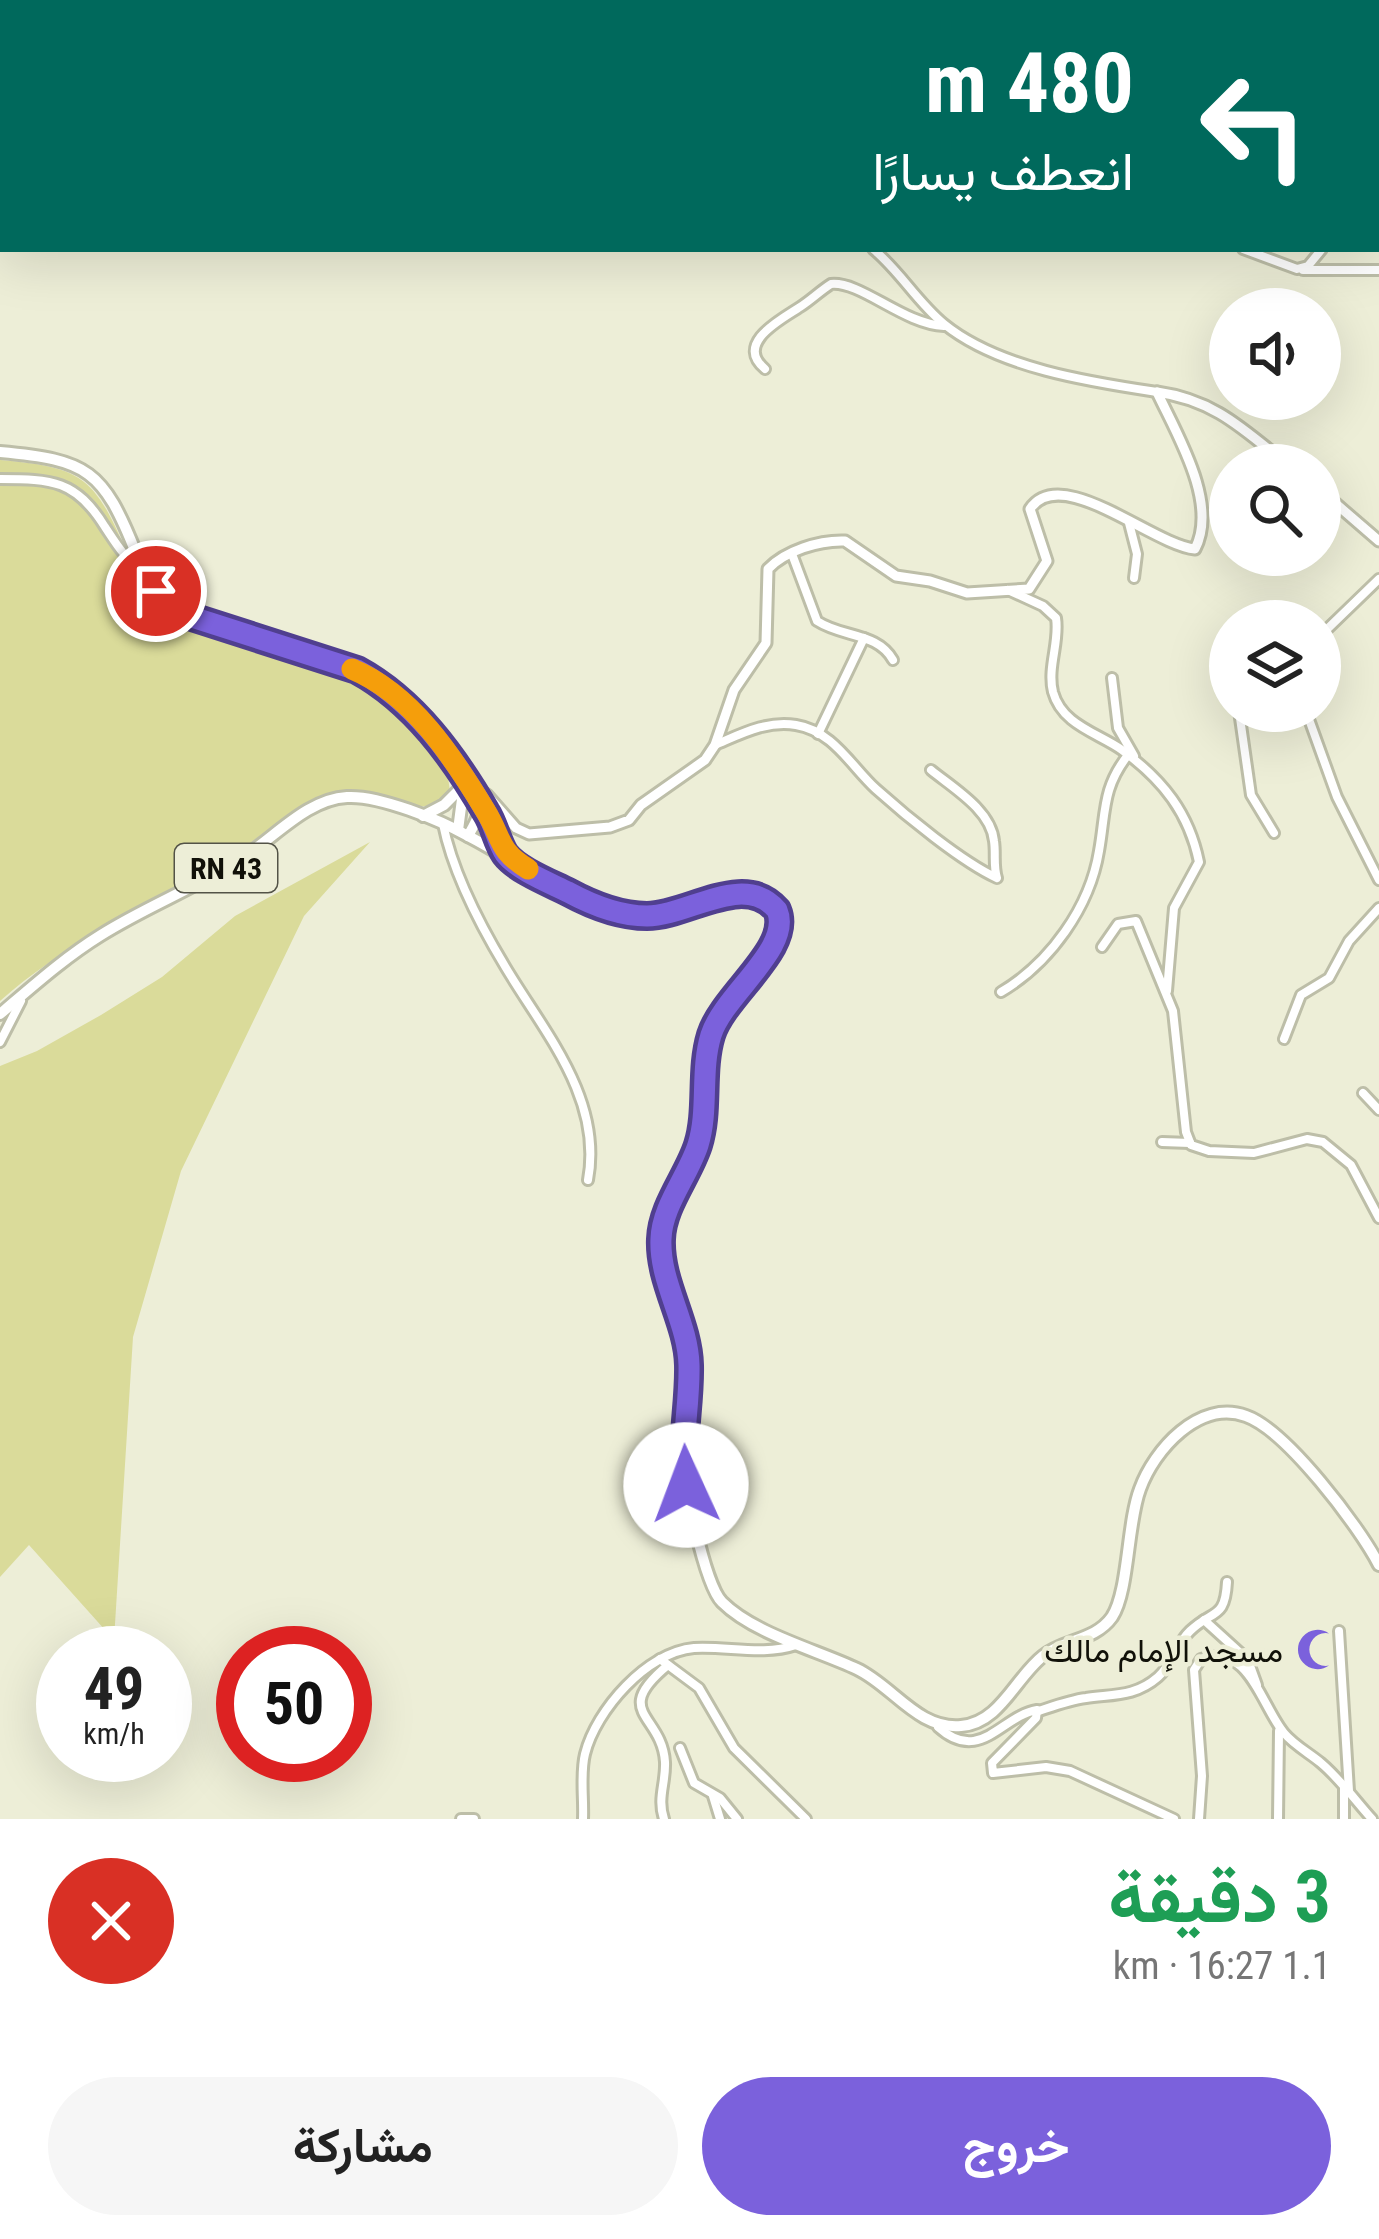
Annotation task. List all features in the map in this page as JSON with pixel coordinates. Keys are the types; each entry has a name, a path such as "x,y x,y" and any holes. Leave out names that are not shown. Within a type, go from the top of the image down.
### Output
{"main road":[{"path":"0,452 60,460 87,471 117,506 156,591 192,617 357,670 378,682 416,714 477,797 506,855"},
{"path":"422,816 444,805 464,784"},
{"path":"463,833 464,784"},
{"path":"463,833 479,814 477,797"},
{"name":"RN 43","path":"0,1014 104,933 245,857 310,809 331,800 368,799 463,833"},
{"path":"463,833 572,895 621,914 674,913 747,894 765,899 780,918 780,934 772,951 737,989 714,1028 706,1057 698,1144 667,1214 661,1240 687,1350 682,1455 707,1575 724,1604 798,1644 866,1673 936,1724 962,1726 986,1718 1039,1659 1090,1635 1110,1619 1118,1602 1138,1493 1150,1464 1173,1438 1212,1416 1245,1415 1263,1425 1346,1510 1379,1565"}],"street":[{"path":"876,252 959,336 1078,380 1183,395 1214,407 1261,444"},
{"path":"1257,252 1301,269 1379,270"},
{"path":"1301,269 1319,252"},
{"path":"765,369 756,354 766,328 831,284 852,287 910,318 945,326"},
{"path":"464,784 482,790 516,828 529,834 610,827 629,820 640,805 705,760 715,745 734,690 766,643 767,569 824,542 845,541 896,576 967,593 1034,586 1047,561 1030,514 1038,499 1053,493 1074,495 1196,549 1195,473 1157,392"},
{"path":"0,479 51,481 75,490 121,552 144,570"},
{"path":"1341,508 1379,541"},
{"path":"1129,523 1137,554 1134,578"},
{"path":"792,554 818,622 845,635 879,642 893,660"},
{"path":"1341,615 1379,578"},
{"path":"1007,589 1043,606 1056,618 1051,678 1062,711 1128,755 1180,807 1199,862 1174,908 1166,995"},
{"path":"818,734 864,638"},
{"path":"1112,679 1118,728 1140,765"},
{"path":"715,745 748,730 771,726 797,725 818,734 839,748 912,819 997,878 988,825 970,802 931,770"},
{"path":"1242,732 1251,795 1274,833"},
{"path":"1314,732 1346,820 1379,880"},
{"path":"1001,992 1043,958 1087,898 1100,848 1108,785 1128,755"},
{"path":"442,823 483,927 573,1078 592,1142 588,1180"},
{"path":"1284,1040 1301,995 1329,978 1349,941 1379,908"},
{"path":"1102,947 1118,924 1135,920 1173,1011 1190,1142"},
{"path":"0,1042 24,994"},
{"path":"1363,1093 1379,1110"},
{"path":"1162,1142 1254,1153 1317,1139 1351,1165 1379,1217"},
{"path":"936,1724 958,1740 974,1740 996,1734 1028,1711 1131,1694 1160,1676 1184,1637 1226,1603 1227,1582"},
{"path":"1204,1620 1248,1660 1279,1727 1347,1789 1372,1819"},
{"path":"1340,1631 1347,1789 1343,1819"},
{"path":"583,1819 584,1755 596,1729 632,1682 700,1648 754,1651 798,1644"},
{"path":"1199,1819 1202,1776 1193,1679 1196,1664 1207,1655 1224,1657 1257,1686"},
{"path":"664,1662 643,1688 639,1708 664,1758 659,1797 664,1819"},
{"path":"664,1662 699,1688 734,1748 806,1819"},
{"path":"1039,1711 990,1771 1070,1771 1174,1819"},
{"path":"1278,1819 1279,1727"},
{"path":"680,1748 694,1783 720,1798 737,1819"},
{"path":"713,1796 720,1819"},
{"path":"460,1819 474,1819"}],"green space":[{"path":"0,460 51,467 83,481 106,509 128,555 116,559 128,589 149,606 200,631 371,688 400,709 448,777 450,792 424,806 361,793 329,795 73,947 0,1001"},
{"path":"370,842 304,916 181,1171 133,1337 115,1626 101,1626 29,1545 0,1577 0,1066 37,1051 162,977 235,916"}],"slow traffic":[{"path":"352,669 398,696 416,714 475,794 506,855 528,869"}],"place":[{"name":"مسجد الإمام مالك","path":"1317,1650"}],"route":[{"path":"156,591 192,617 357,670 398,696 485,810 506,855 572,895 621,914 648,916 735,894 756,895 777,910 780,934 772,951 737,989 714,1028 706,1057 698,1144 662,1228 664,1265 689,1365 682,1438 686,1485"}]}
